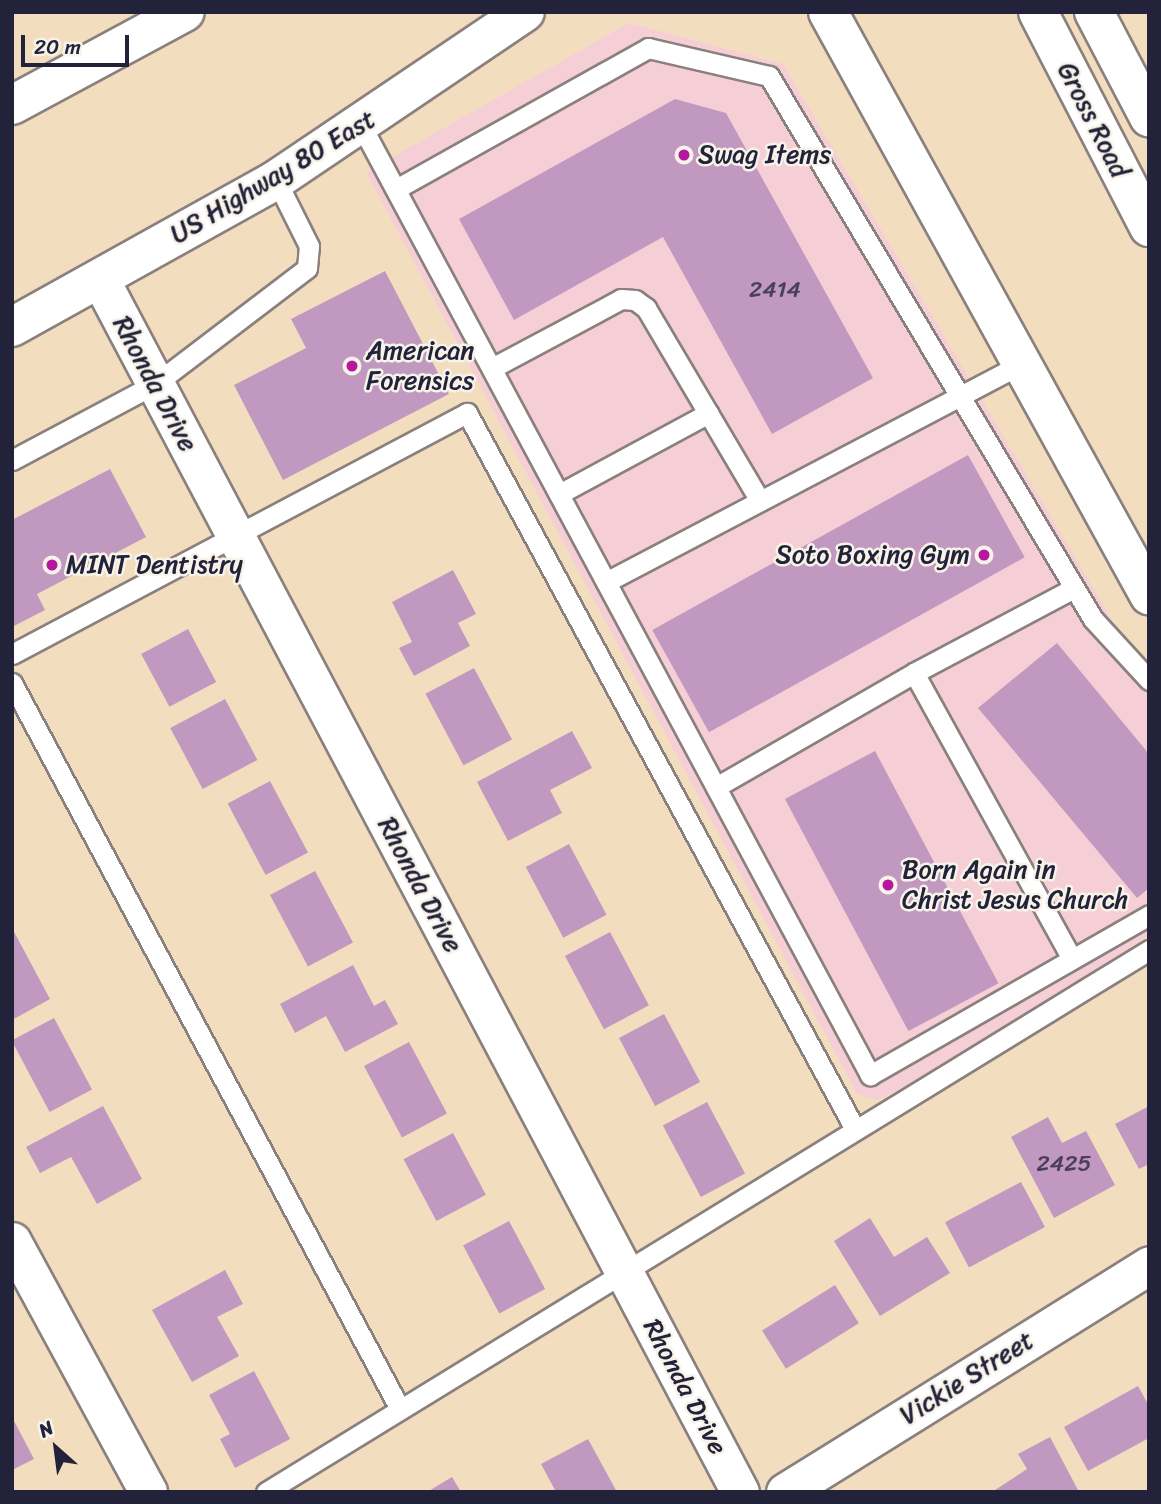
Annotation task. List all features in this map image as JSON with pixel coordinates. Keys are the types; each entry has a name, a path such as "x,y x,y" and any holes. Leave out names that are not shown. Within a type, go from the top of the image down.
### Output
{"main road":[{"path":"12,105 185,12"},
{"name":"US Highway 80 East","path":"12,327 276,180 362,127 524,12"},
{"path":"828,12 1018,365 1149,595"},
{"name":"Gross Road","path":"1038,12 1149,227"},
{"name":"Gross Road","path":"1094,12 1149,117"}],"street":[{"name":"Rhonda Drive","path":"100,279 740,1492"},
{"path":"12,1241 148,1492"},
{"name":"Vickie Street","path":"785,1492 1149,1265"}],"lane":[{"path":"396,189 648,48 769,76 1093,619 1149,680"},
{"path":"362,127 870,1075 1149,915"},
{"path":"12,460 155,384 307,268 309,246 276,180"},
{"path":"492,368 621,299 635,300 646,308 761,500"},
{"path":"607,582 1018,365"},
{"path":"12,654 467,413 855,1129"},
{"path":"559,494 709,413"},
{"path":"716,787 914,673 1074,588"},
{"path":"914,673 1072,959"},
{"path":"12,683 400,1409"},
{"path":"266,1492 1149,950"}],"shaded area":[{"path":"629,23 783,64 1149,682 1149,935 955,1061 878,1100 857,1094 366,172"}],"building":[{"path":"675,99 726,113 873,378 772,434 663,237 514,320 459,219"},
{"name":"American Forensics","path":"385,271 449,394 283,480 234,385 306,348 291,319"},
{"path":"968,455 1025,557 709,732 652,630"},
{"name":"MINT Dentistry","path":"110,469 146,537 37,594 45,610 12,627 12,520"},
{"path":"453,570 476,614 458,623 470,646 414,676 399,648 412,642 392,602"},
{"path":"188,629 216,682 169,707 141,654"},
{"path":"1057,643 1149,754 1149,888 1137,898 978,708"},
{"path":"474,668 512,740 463,765 425,694"},
{"path":"225,699 257,760 203,789 170,728"},
{"path":"572,731 592,768 550,790 562,813 508,841 477,782"},
{"path":"875,751 998,983 908,1031 785,799"},
{"path":"270,781 308,853 266,875 228,804"},
{"path":"569,844 607,915 563,938 526,867"},
{"path":"315,871 353,943 308,966 270,895"},
{"path":"12,928 50,999 12,1020"},
{"path":"610,932 649,1005 604,1029 565,956"},
{"path":"353,965 374,1006 385,1000 398,1024 345,1052 326,1016 295,1033 280,1004"},
{"path":"664,1014 700,1082 655,1106 619,1038"},
{"path":"54,1018 92,1090 50,1112 12,1040"},
{"path":"409,1042 447,1114 402,1137 364,1066"},
{"path":"707,1102 745,1174 701,1197 663,1125"},
{"path":"103,1106 142,1179 97,1204 71,1157 40,1173 26,1147"},
{"path":"1149,1106 1149,1164 1139,1169 1115,1124"},
{"path":"1048,1117 1062,1143 1086,1131 1115,1185 1054,1218 1011,1137"},
{"path":"453,1133 486,1195 436,1221 404,1159"},
{"path":"1021,1182 1045,1227 969,1267 945,1222"},
{"path":"870,1218 894,1257 927,1237 950,1273 880,1316 834,1241"},
{"path":"509,1221 545,1289 499,1313 463,1245"},
{"path":"225,1270 243,1304 217,1317 239,1356 192,1382 152,1310"},
{"path":"835,1285 859,1323 786,1369 762,1331"},
{"path":"254,1371 290,1439 235,1468 220,1439 230,1434 209,1395"},
{"path":"1138,1386 1149,1406 1149,1438 1088,1471 1064,1427"},
{"path":"12,1417 34,1459 12,1470"},
{"path":"1050,1437 1079,1492 992,1492 1027,1469 1018,1454"},
{"path":"588,1439 617,1492 556,1492 541,1464"},
{"path":"452,1477 461,1492 427,1492"}],"place":[{"name":"Swag Items","path":"684,155"},
{"name":"American Forensics","path":"352,366"},
{"name":"Soto Boxing Gym","path":"984,555"},
{"name":"MINT Dentistry","path":"52,565"},
{"name":"Born Again in Christ Jesus Church","path":"888,885"}]}
